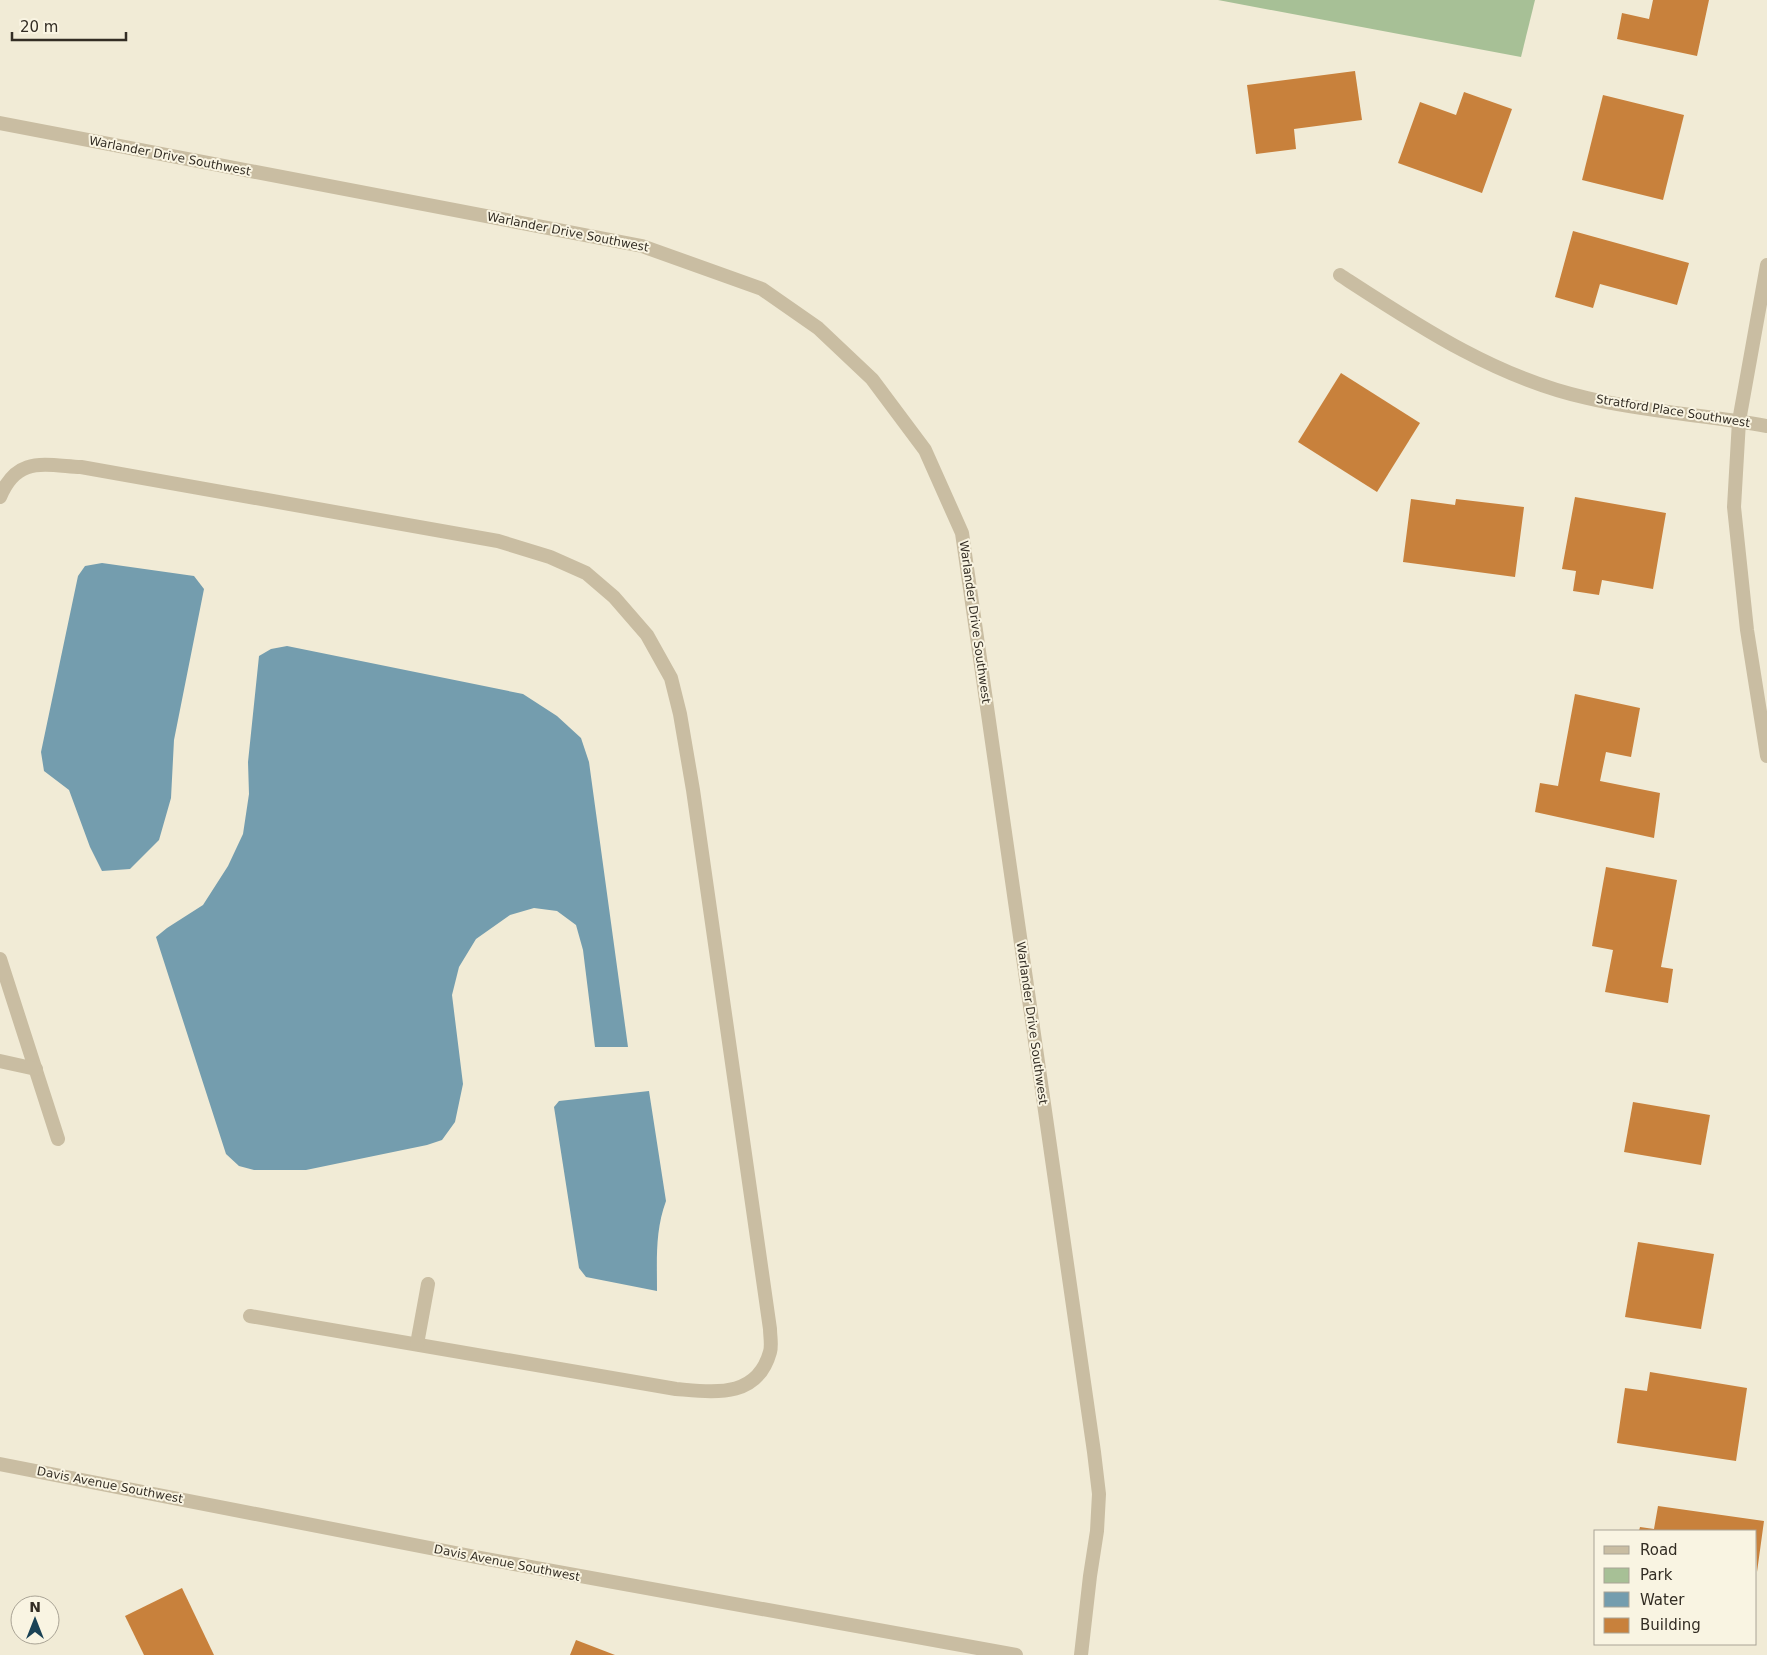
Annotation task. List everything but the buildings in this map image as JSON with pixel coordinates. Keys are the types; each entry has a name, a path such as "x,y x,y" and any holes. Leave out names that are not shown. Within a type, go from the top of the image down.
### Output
{"street":[{"name":"Warlander Drive Southwest","path":"0,123 652,249 762,289 818,328 872,379 925,450 962,533 1096,1469 1099,1494 1097,1531 1090,1576 1082,1655"},
{"path":"1767,265 1739,421 1734,508 1747,630 1767,756"},
{"name":"Stratford Place Southwest","path":"1340,275 1449,343 1515,376 1586,398 1666,412 1767,426"},
{"path":"0,497 4,487 14,474 30,465 80,467 498,542 550,557 586,573 614,597 647,635 671,678 680,714 693,790 770,1329 771,1351 762,1371 743,1387 718,1392 676,1389 250,1316"},
{"path":"0,959 58,1139"},
{"path":"0,1061 36,1069"},
{"path":"417,1344 428,1284"},
{"name":"Davis Avenue Southwest","path":"0,1464 481,1558 1016,1655"}],"green space":[{"path":"1218,0 1535,0 1521,57"}],"water":[{"path":"102,563 194,576 204,589 174,740 171,798 159,840 130,869 102,871 90,847 69,790 44,771 41,752 78,576 85,566"},
{"path":"287,646 523,694 557,716 581,738 589,762 628,1047 595,1047 583,950 576,925 557,911 534,908 510,915 476,939 459,967 452,995 463,1084 455,1122 442,1140 427,1145 306,1170 254,1170 239,1166 226,1154 156,937 203,905 228,866 243,834 249,794 248,762 259,656 271,649"},
{"path":"649,1091 666,1201 658,1234 657,1291 586,1277 579,1268 554,1107 559,1101"}]}
